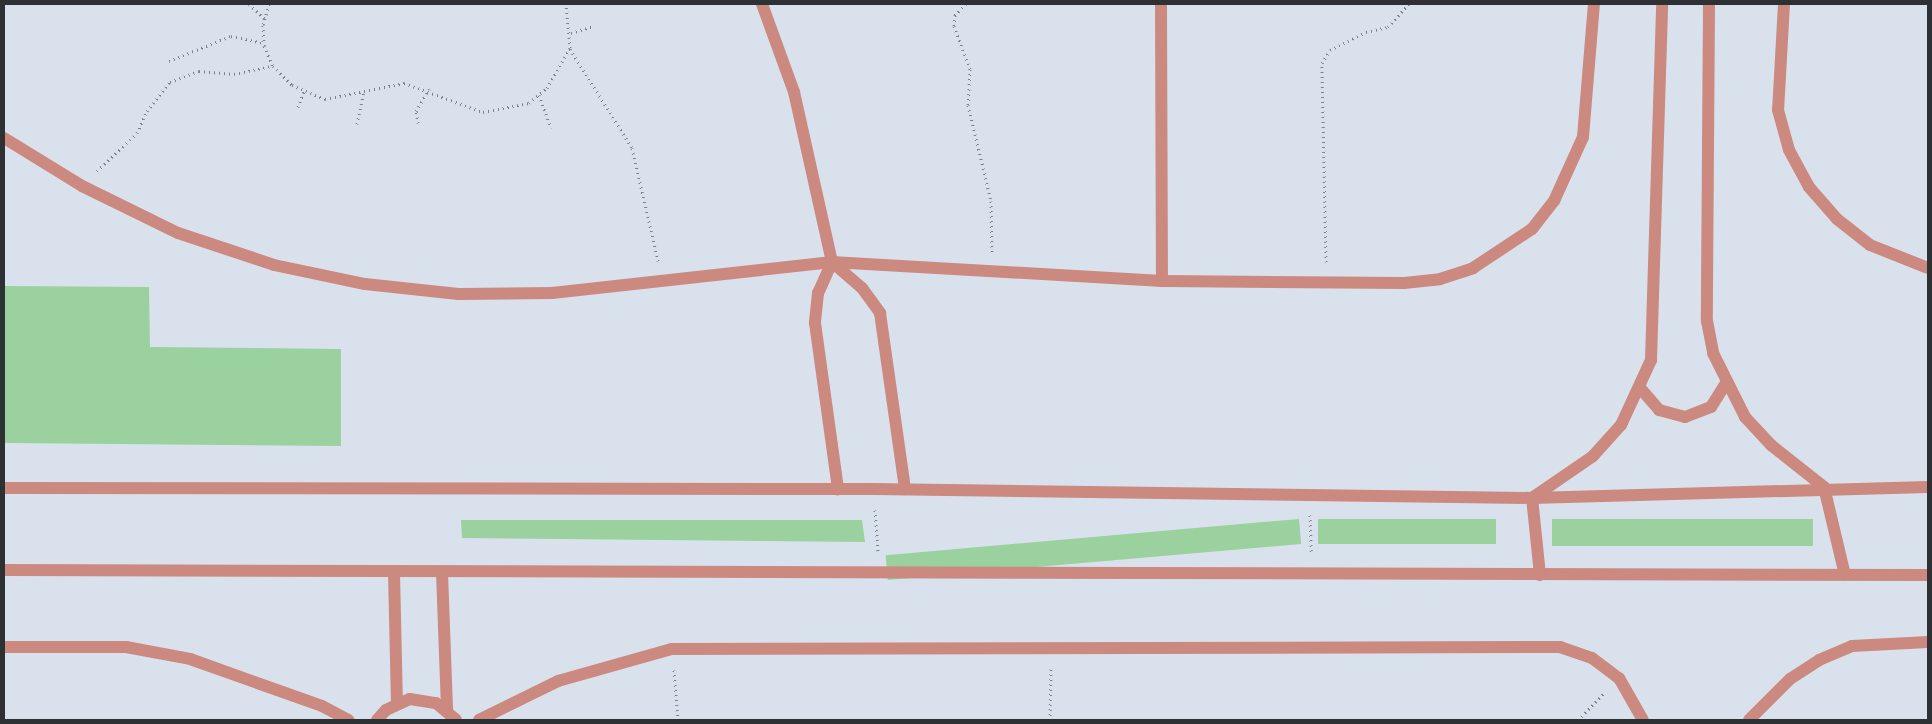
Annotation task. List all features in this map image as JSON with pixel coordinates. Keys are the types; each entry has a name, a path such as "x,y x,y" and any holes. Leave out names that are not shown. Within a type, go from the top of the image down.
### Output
{"street":[{"path":"762,4 794,92 832,262 862,288 880,314 905,489"},
{"path":"1161,4 1162,280"},
{"path":"4,138 82,186 178,233 274,265 365,284 458,294 552,293 832,262 992,273 1162,280 1327,282 1440,279 1504,251 1532,229 1572,170 1582,137 1594,4"},
{"path":"1532,498 1593,456 1621,425 1641,389 1655,329 1662,4"},
{"path":"1709,4 1707,321 1725,385 1771,445 1824,487 1845,575"},
{"path":"1784,4 1778,110 1789,150 1809,187 1837,219 1870,244 1928,268"},
{"path":"832,262 818,293 816,323 838,488"},
{"path":"1641,389 1659,410 1685,417 1711,407 1725,385"},
{"path":"4,488 838,488 1309,492 1532,498 1824,487 1928,487"},
{"path":"1532,498 1540,575"},
{"path":"4,570 394,573 879,572 1928,575"},
{"path":"442,572 448,710"},
{"path":"394,573 397,703"},
{"path":"1749,720 1790,679 1819,660 1852,646 1928,642"},
{"path":"4,647 126,647 190,659 322,706 348,720"},
{"path":"479,720 565,678 672,650 1560,647 1592,658 1619,678 1643,720"},
{"path":"377,720 397,703 423,699 448,710 456,720"}],"path":[{"path":"249,4 264,18"},
{"path":"269,4 264,18 263,42 272,66 304,91 325,99 404,83 429,89 460,107 483,112 507,111 539,95 561,70 570,48 571,33 566,4"},
{"path":"966,4 955,15 954,26 970,69 970,117 991,201 992,273"},
{"path":"1327,282 1322,63 1330,50 1366,32 1388,27 1409,4"},
{"path":"571,33 594,26"},
{"path":"169,62 231,36 263,42"},
{"path":"570,48 632,148 662,281"},
{"path":"82,186 137,133 147,111 170,82 199,71 234,74 272,66"},
{"path":"418,123 416,111 429,89"},
{"path":"357,124 364,90"},
{"path":"298,107 304,91"},
{"path":"539,95 551,128"},
{"path":"874,489 879,572"},
{"path":"1309,492 1312,574"},
{"path":"1050,720 1051,649"},
{"path":"672,650 678,720"},
{"path":"1578,720 1619,678"}],"green space":[{"path":"4,286 149,287 150,347 341,349 341,446 4,443"},
{"path":"1299,519 1301,544 888,580 886,555"},
{"path":"1318,519 1496,519 1496,544 1318,544"},
{"path":"1552,519 1813,519 1813,546 1552,546"},
{"path":"461,520 862,520 865,542 462,538"}]}
